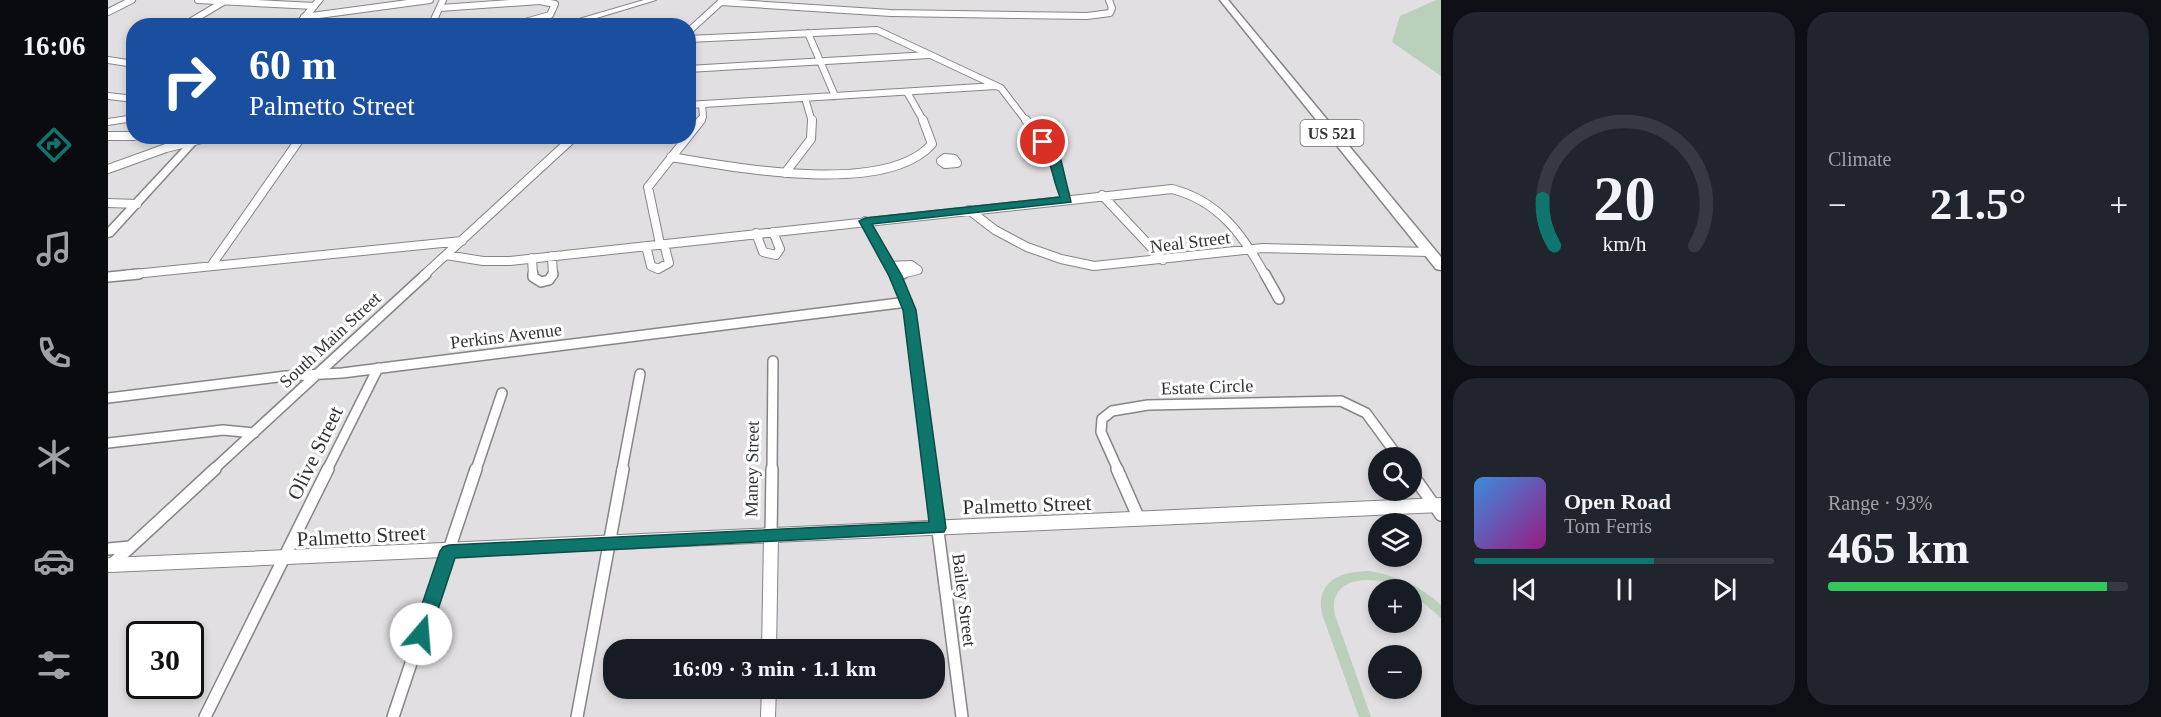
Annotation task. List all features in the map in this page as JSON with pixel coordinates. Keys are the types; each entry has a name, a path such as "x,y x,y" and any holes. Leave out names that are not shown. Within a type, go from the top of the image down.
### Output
{"highway":[{"name":"US 521","path":"1224,0 1441,266"}],"main road":[{"path":"588,18 652,0"},
{"path":"304,17 316,3"},
{"path":"108,118 126,115"},
{"path":"108,122 126,119"},
{"path":"108,234 192,144"}],"street":[{"path":"108,12 132,0"},
{"path":"198,0 316,3"},
{"path":"304,17 430,0"},
{"path":"434,18 443,0"},
{"path":"696,25 722,1 891,12 1098,15 1112,11 1109,0"},
{"path":"196,18 225,1"},
{"path":"440,8 544,1 555,4 550,15 539,18"},
{"path":"696,39 877,30 999,86 1054,157 1059,181 1067,199"},
{"path":"808,33 836,96"},
{"path":"696,69 931,55"},
{"path":"120,62 126,59"},
{"path":"108,60 126,63"},
{"path":"696,104 999,86"},
{"path":"670,157 784,173 886,168 908,162 924,154 932,144 931,136 907,92"},
{"path":"108,96 126,98"},
{"path":"784,173 814,135 814,124 805,98"},
{"path":"696,128 703,120 702,104"},
{"path":"108,136 126,136"},
{"path":"108,169 180,144"},
{"path":"211,266 296,144"},
{"name":"South Main Street","path":"109,566 567,144"},
{"path":"646,246 651,266 658,269 669,263 648,187 682,144"},
{"path":"924,154 942,159"},
{"path":"446,255 483,261 532,258 1159,189 1186,192 1219,212 1250,250 1279,299"},
{"path":"1102,195 1163,260"},
{"path":"108,204 137,204"},
{"name":"Neal Street","path":"969,210 996,233 1075,262 1111,266 1250,250 1302,248 1430,252"},
{"name":"Bailey Street","path":"865,221 908,302 962,717"},
{"path":"756,233 763,252 776,255 780,249 773,231"},
{"path":"108,277 462,241"},
{"path":"532,258 533,277 541,282 549,280 553,275 552,256"},
{"path":"889,266 911,265 918,270 896,276"},
{"name":"Perkins Avenue","path":"108,398 378,368 908,302"},
{"name":"Maney Street","path":"769,639 773,361"},
{"name":"Olive Street","path":"205,717 378,368"},
{"path":"577,717 640,374"},
{"path":"393,717 502,393"},
{"name":"Estate Circle","path":"1139,519 1101,432 1104,415 1122,408 1341,400 1366,413 1391,447"},
{"path":"108,442 223,430 254,433"},
{"path":"1422,487 1439,508"},
{"name":"Palmetto Street","path":"109,566 1139,519 1439,508"},
{"path":"108,549 130,547"},
{"path":"768,717 769,699"}],"green space":[{"path":"1436,0 1441,0 1441,76 1392,42 1400,16"},
{"path":"1359,571 1370,571 1399,579 1368,579 1348,584 1336,596 1334,604 1335,615 1371,717 1359,717 1322,614 1321,603 1322,593 1332,580"},
{"path":"1422,590 1441,605 1441,618 1422,602"}],"route":[{"path":"421,634 449,551 938,528 910,310 896,276 865,221 1067,199 1059,181 1056,160 1043,142"}]}
